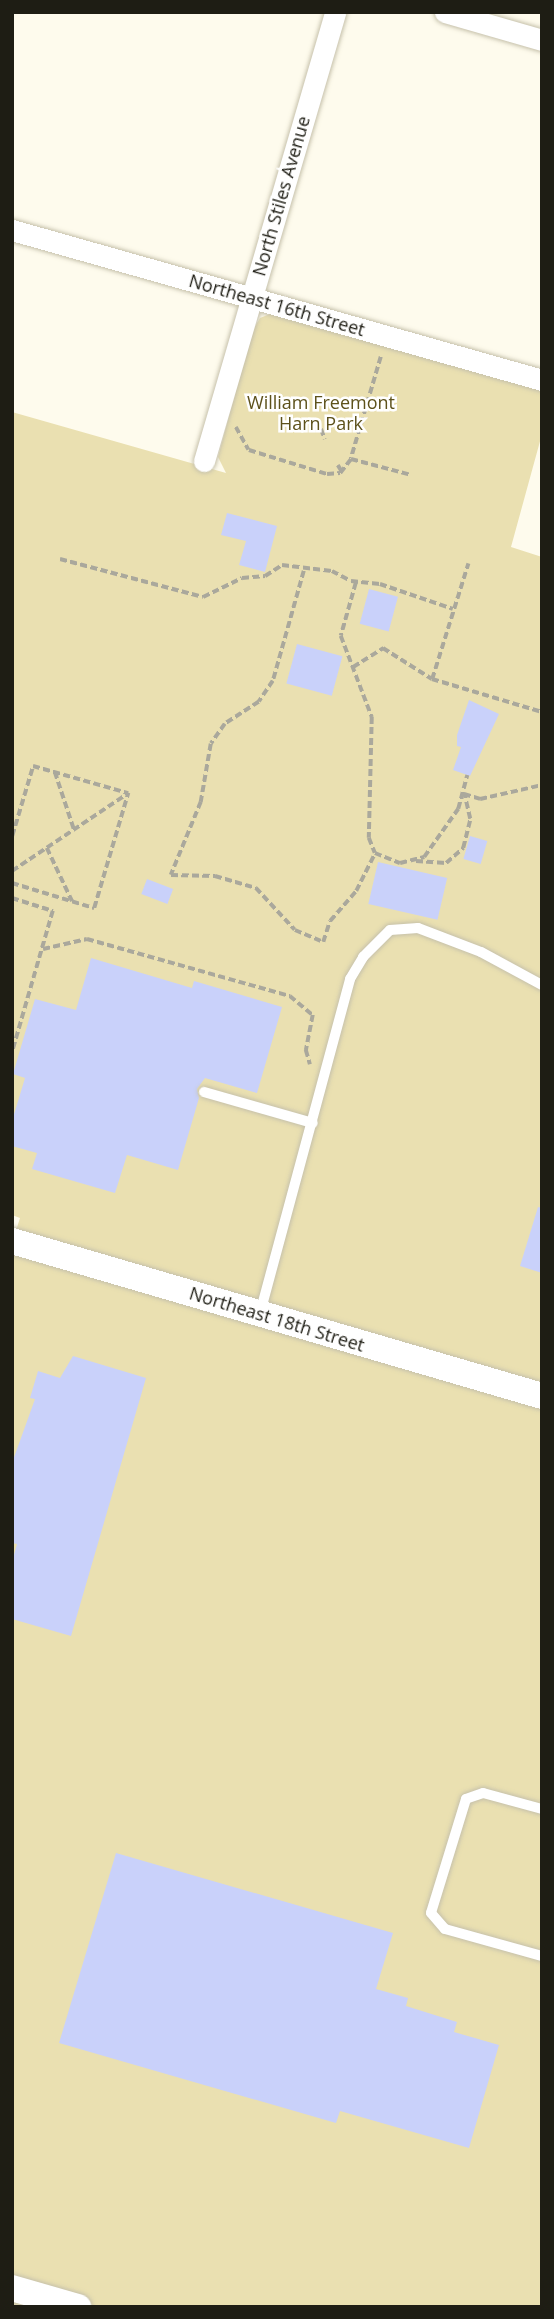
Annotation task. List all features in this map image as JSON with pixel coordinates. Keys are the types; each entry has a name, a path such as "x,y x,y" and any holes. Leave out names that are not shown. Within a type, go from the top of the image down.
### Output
{"street":[{"name":"North Stiles Avenue","path":"204,461 335,12"},
{"path":"445,12 542,40"},
{"name":"Northeast 16th Street","path":"12,230 542,380"},
{"name":"Northeast 18th Street","path":"12,1241 542,1395"},
{"path":"12,2288 78,2307"}],"lane":[{"path":"259,1314 350,979 363,957 390,930 405,926 432,931 542,985"},
{"path":"204,1092 313,1123"},
{"path":"542,1809 483,1793 471,1794 458,1812 431,1913 437,1925 542,1956"}],"path":[{"path":"236,421 241,442 256,453 327,474 342,472 351,458 381,356"},
{"path":"358,412 364,414"},
{"path":"321,429 325,439"},
{"path":"351,458 411,475"},
{"path":"338,465 342,472"},
{"path":"60,558 203,597 242,578 265,576 282,565 304,571 332,571 356,583 380,584 453,609"},
{"path":"432,679 468,564"},
{"path":"304,571 273,681 259,702 225,724 211,744 201,802 171,875 215,876 256,888 295,930 323,942 330,921 356,891 375,853"},
{"path":"356,583 341,636 372,717 369,838 375,853 400,863 446,863 463,848 470,819 464,794"},
{"path":"353,667 383,648 432,679 542,712"},
{"path":"12,836 33,766 128,793"},
{"path":"55,772 74,830"},
{"path":"416,861 458,809 467,775"},
{"path":"464,794 480,799 542,785"},
{"path":"12,871 128,793"},
{"path":"12,883 94,908 128,793"},
{"path":"47,848 72,901"},
{"path":"12,898 53,911 12,1053"},
{"path":"43,948 87,939 290,996 313,1015 308,1058 314,1072 325,1078"}],"green space":[{"name":"William Freemont Harn Park","path":"270,314 542,390 542,434 511,547 542,557 542,2307 12,2307 12,1243 20,1218 12,1215 12,412 226,473 218,457 252,332 260,318"}],"building":[{"path":"227,513 277,526 265,572 239,565 246,541 221,535"},
{"path":"369,589 398,597 389,632 360,624"},
{"path":"297,644 342,656 332,696 286,684"},
{"path":"469,700 499,714 470,776 453,770 461,747 457,746 457,735"},
{"path":"470,836 487,841 481,864 463,859"},
{"path":"378,862 447,878 438,920 368,904"},
{"path":"147,879 173,889 167,904 141,894"},
{"path":"91,958 192,988 194,981 282,1007 257,1093 205,1078 197,1089 199,1098 178,1170 127,1155 115,1193 32,1169 37,1153 12,1146 12,1121 25,1078 13,1074 35,999 76,1010"},
{"path":"538,1207 542,1208 542,1273 520,1266"},
{"path":"73,1356 146,1378 71,1636 12,1619 12,1562 17,1544 12,1543 12,1463 35,1399 30,1398 38,1371 60,1378"},
{"path":"116,1853 393,1933 376,1989 408,1998 406,2006 457,2022 454,2032 499,2045 469,2148 340,2111 336,2123 59,2043"}]}
